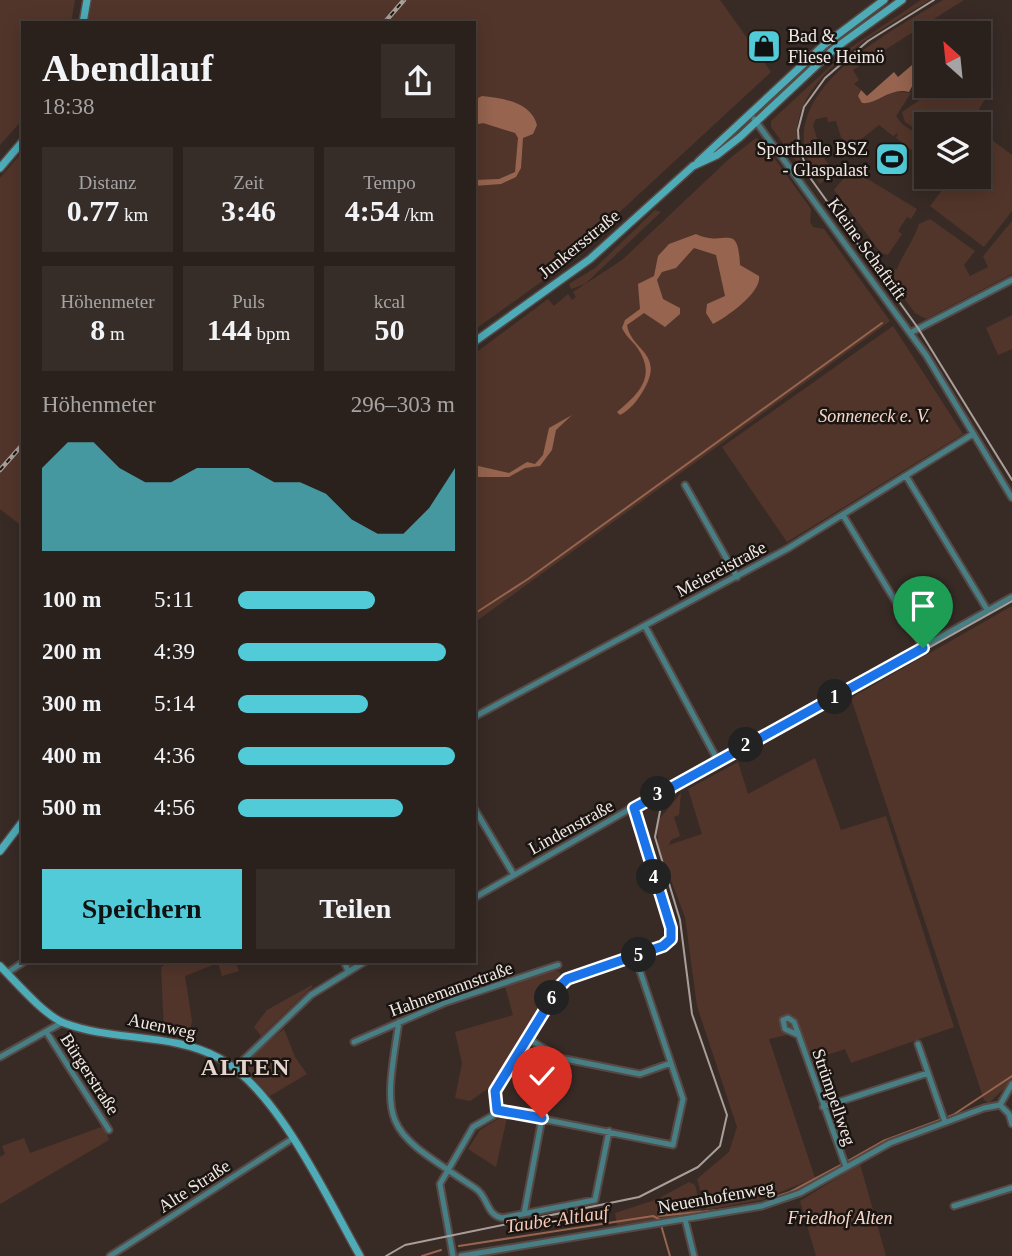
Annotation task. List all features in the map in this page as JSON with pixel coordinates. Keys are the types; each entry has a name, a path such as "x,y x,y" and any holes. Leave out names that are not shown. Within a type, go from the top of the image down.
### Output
{"main road":[{"path":"83,21 86,0"},
{"name":"Junkersstraße","path":"698,163 703,155 829,40 884,0"},
{"name":"Junkersstraße","path":"476,341 590,260 698,163 725,149 834,49 902,0"},
{"path":"0,168 21,143"},
{"path":"0,851 21,824"},
{"path":"0,967 63,1022"},
{"name":"Auenweg","path":"63,1022 177,1043 217,1057 235,1069 257,1089 292,1139 360,1256"}],"street":[{"name":"Kleine Schaftrift","path":"750,114 910,333 1012,498"},
{"path":"910,333 1012,280"},
{"name":"Meiereistraße","path":"476,716 843,516 973,434"},
{"path":"906,477 988,611"},
{"path":"685,485 737,576"},
{"path":"843,516 923,648"},
{"name":"Lindenstraße","path":"476,897 717,759 1012,597"},
{"path":"645,626 717,759"},
{"path":"453,1256 440,1193 446,1170 473,1127 491,1119 497,1110 495,1091 563,983 667,944 672,934 634,808"},
{"path":"476,811 514,875"},
{"path":"635,956 684,1105 673,1145"},
{"path":"7,973 22,963"},
{"path":"345,963 348,971"},
{"path":"235,1069 311,995 362,963"},
{"name":"Hahnemannstraße","path":"355,1042 444,1003 558,965"},
{"name":"Bürgerstraße","path":"0,1057 63,1022"},
{"path":"399,1022 388,1088 393,1116 408,1142 481,1191 488,1209 496,1217 595,1200 609,1131"},
{"name":"Bürgerstraße","path":"47,1033 109,1130"},
{"name":"Strümpellweg","path":"798,1035 841,1161 846,1167"},
{"path":"527,1038 560,1058 640,1074 671,1063"},
{"path":"918,1044 944,1120"},
{"path":"822,1107 928,1073"},
{"path":"1012,1084 1000,1105 1009,1114 1012,1124"},
{"name":"Neuenhofenweg","path":"461,1256 778,1201 890,1143 944,1120 1000,1105"},
{"path":"497,1110 673,1145 678,1153"},
{"path":"524,1214 542,1118"},
{"name":"Alte Straße","path":"110,1256 292,1139"},
{"path":"954,1206 1012,1188"},
{"path":"685,1219 694,1256"}],"green space":[{"path":"0,0 75,0 71,21 21,21 21,121 0,145"},
{"path":"92,0 720,0 771,72 598,232 579,255 476,329 476,21 88,21"},
{"path":"921,0 930,0 853,49 811,92 799,117 797,145 807,176 771,127 771,121 850,48"},
{"path":"943,0 964,0 931,21 914,21 914,32 853,70 859,80 854,84 861,90 859,92 873,102 895,91 911,93 896,116 914,132 914,152 896,138 898,133 893,136 879,125 850,148 841,137 836,121 828,122 827,117 816,119 813,125 817,139 813,142 833,171 825,171 823,174 827,178 820,184 805,153 805,124 817,97 837,73 891,31"},
{"path":"922,98 986,98 977,112 914,112 914,128 905,122 902,112"},
{"path":"756,138 762,141 811,209 810,222 813,227 824,229 890,321 476,622 476,353 548,299 554,306 568,294 572,300 576,297 573,292 622,260 729,159"},
{"path":"991,139 1012,155 1012,211 984,247 930,206 943,189 991,189"},
{"path":"21,153 21,525 0,509 0,178"},
{"path":"851,169 917,209 911,219 907,217 898,231 902,234 888,255 881,253 834,190"},
{"path":"655,210 661,212 585,284 571,289 569,284 595,268"},
{"path":"930,219 975,251 964,265 970,276 988,267 983,256 1012,221 1012,274 926,319 915,313 884,271 897,269 919,224"},
{"path":"1012,315 1012,349 998,355 986,328"},
{"name":"Sonneneck e. V.","path":"893,326 963,434 787,542 722,447"},
{"path":"1012,606 1012,1081 989,1103 984,1100 851,698"},
{"path":"815,758 841,830 886,816 954,1027 851,1063 845,1049 809,1061 801,1032 769,1039 815,1178 761,1200 706,1210 697,1179 729,1152 737,1127 697,1006 685,917 658,846 657,822 681,793 679,815 674,817 680,836 671,840 669,845 702,834 688,789 738,762 748,794"},
{"path":"168,963 218,963 185,976 192,1021 189,1037 164,1031 161,967"},
{"path":"218,963 236,963 239,971 222,976"},
{"path":"551,971 559,971 562,979 552,985 489,1088 470,1101 455,1098 462,1063 455,1032 513,1015 505,986"},
{"path":"312,985 261,1036 254,1027 267,1010"},
{"path":"284,1029 295,1057 307,1074 270,1096 247,1071 247,1059"},
{"path":"501,1117 507,1118 496,1167 468,1149 480,1130"},
{"path":"104,1126 109,1140 0,1204 0,1157 5,1154 2,1146 24,1138 30,1153"},
{"name":"Friedhof Alten","path":"860,1164 886,1256 816,1256 800,1201"},
{"path":"689,1182 695,1185 702,1213 617,1225 615,1213 658,1199"}],"shaded area":[{"path":"914,63 914,83 909,92 895,92 862,103 858,96 861,90 867,96 894,72 898,77"},
{"path":"482,96 515,103 529,111 537,125 533,134 523,138 521,168 516,177 501,184 476,186 476,180 499,179 515,172 518,138 515,133 483,123 476,125 476,99"},
{"path":"696,234 706,238 733,239 739,251 740,265 759,276 758,282 742,303 713,324 706,313 707,304 725,296 716,255 694,248 676,268 662,272 657,280 663,299 680,308 680,314 665,327 644,313 627,325 634,341 649,360 651,368 641,395 620,415 617,412 639,390 646,374 642,356 622,328 625,320 640,309 638,284 654,276 658,256 669,244"},
{"path":"572,415 556,430 552,450 540,466 525,468 509,477 476,477 476,465 509,473 527,462 535,464 543,455 549,428"}],"waterway":[{"path":"476,613 528,579 882,323"},
{"path":"846,1162 883,1141 953,1115 1012,1076"},
{"path":"769,1199 790,1192 841,1165"},
{"path":"659,1216 728,1209"},
{"name":"Taube-Altlauf","path":"459,1246 653,1216 659,1219"},
{"name":"Taube-Altlauf","path":"661,1225 670,1256"},
{"name":"Taube-Altlauf","path":"422,1256 441,1250"}],"tram line":[{"path":"934,0 868,41 825,78 804,107 798,130 799,148 811,179 918,328 1012,480"},
{"path":"386,1256 405,1245 639,1197 698,1167 720,1146 727,1115 692,1014 680,920 655,837 661,806 682,786 1012,601"}],"railway":[{"path":"386,21 404,0"},
{"path":"0,470 21,446"}],"place":[{"name":"Bad & Fliese Heimö","path":"764,46"},
{"name":"Sporthalle BSZ - Glaspalast","path":"892,159"}],"district":[{"name":"ALTEN","path":"246,1067"}],"route":[{"path":"542,1118 497,1110 495,1091 559,987 567,979 663,946 671,939 671,928 634,808 726,754 755,741 923,648"}]}
